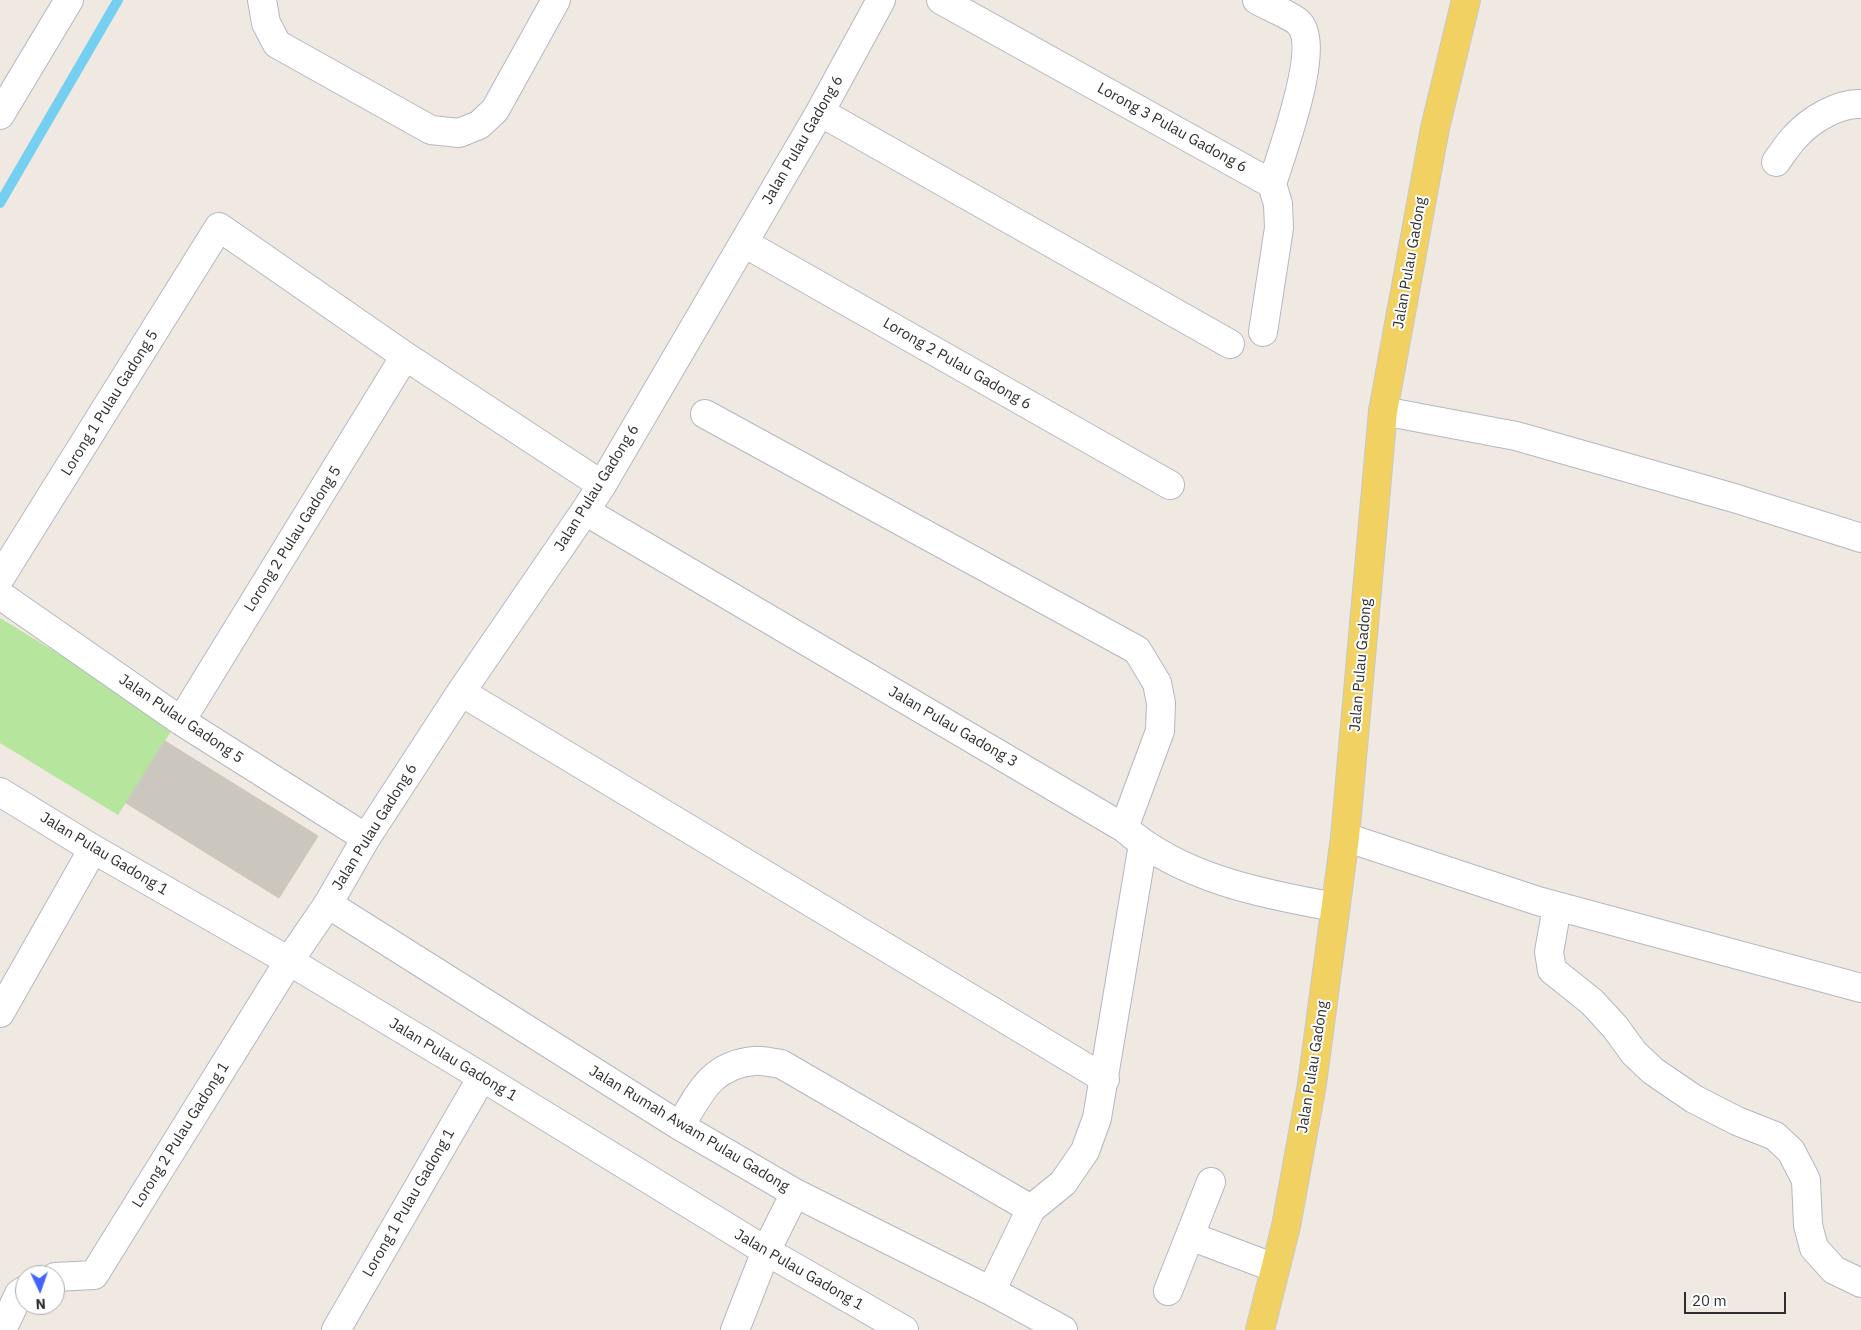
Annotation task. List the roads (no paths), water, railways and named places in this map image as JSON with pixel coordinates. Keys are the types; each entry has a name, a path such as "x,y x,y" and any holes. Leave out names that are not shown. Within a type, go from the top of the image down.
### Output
{"main road":[{"name":"Jalan Pulau Gadong","path":"1264,1329 1275,1268 1286,1226 1312,1084 1334,908 1345,837 1383,412 1435,128 1466,0"}],"street":[{"path":"0,115 69,0"},
{"path":"262,0 266,22 277,44 431,130 459,133 479,125 495,110 556,0"},
{"name":"Jalan Pulau Gadong 6","path":"289,961 328,904 366,838 461,692 602,485 662,379 820,112 881,0"},
{"name":"Lorong 3 Pulau Gadong 6","path":"941,0 1272,184"},
{"path":"1257,0 1298,22 1306,40 1304,76 1272,184 1278,204 1279,228 1263,332"},
{"path":"1776,162 1795,136 1821,116 1852,104 1861,104"},
{"path":"820,112 1230,344"},
{"name":"Lorong 1 Pulau Gadong 5","path":"0,578 220,228 405,356"},
{"name":"Lorong 2 Pulau Gadong 6","path":"744,242 1170,485"},
{"path":"405,356 602,485"},
{"name":"Lorong 2 Pulau Gadong 5","path":"182,721 405,356"},
{"path":"1383,412 1516,436 1734,498 1861,538"},
{"path":"705,414 1137,650 1157,682 1161,703 1160,731 1134,836 1105,1079 1097,1118 1085,1151 1063,1183 1031,1209 991,1291"},
{"name":"Jalan Pulau Gadong 3","path":"585,511 1189,868 1233,884 1281,897 1334,908"},
{"name":"Jalan Pulau Gadong 5","path":"0,595 182,721 366,838"},
{"path":"461,692 1105,1079"},
{"name":"Jalan Pulau Gadong 1","path":"0,792 93,850 289,961 766,1251 904,1330"},
{"path":"1345,837 1557,907 1861,988"},
{"path":"0,1013 93,850"},
{"name":"Jalan Rumah Awam Pulau Gadong","path":"328,904 680,1126 795,1193 991,1291 1063,1330"},
{"path":"1557,907 1548,952 1552,970 1592,1002 1615,1027 1634,1053 1653,1070 1694,1099 1736,1121 1775,1136 1791,1151 1806,1180 1808,1225 1814,1248 1834,1270 1861,1283"},
{"name":"Lorong 2 Pulau Gadong 1","path":"65,1276 94,1275 289,961"},
{"path":"680,1126 708,1082 731,1066 756,1061 781,1064 1031,1209"},
{"name":"Lorong 1 Pulau Gadong 1","path":"336,1330 482,1077"},
{"path":"1168,1291 1211,1182"},
{"path":"735,1330 766,1251 795,1193"},
{"path":"1190,1236 1275,1268"},
{"path":"2,1330 15,1302"}],"waterway":[{"path":"0,203 118,0"}]}
